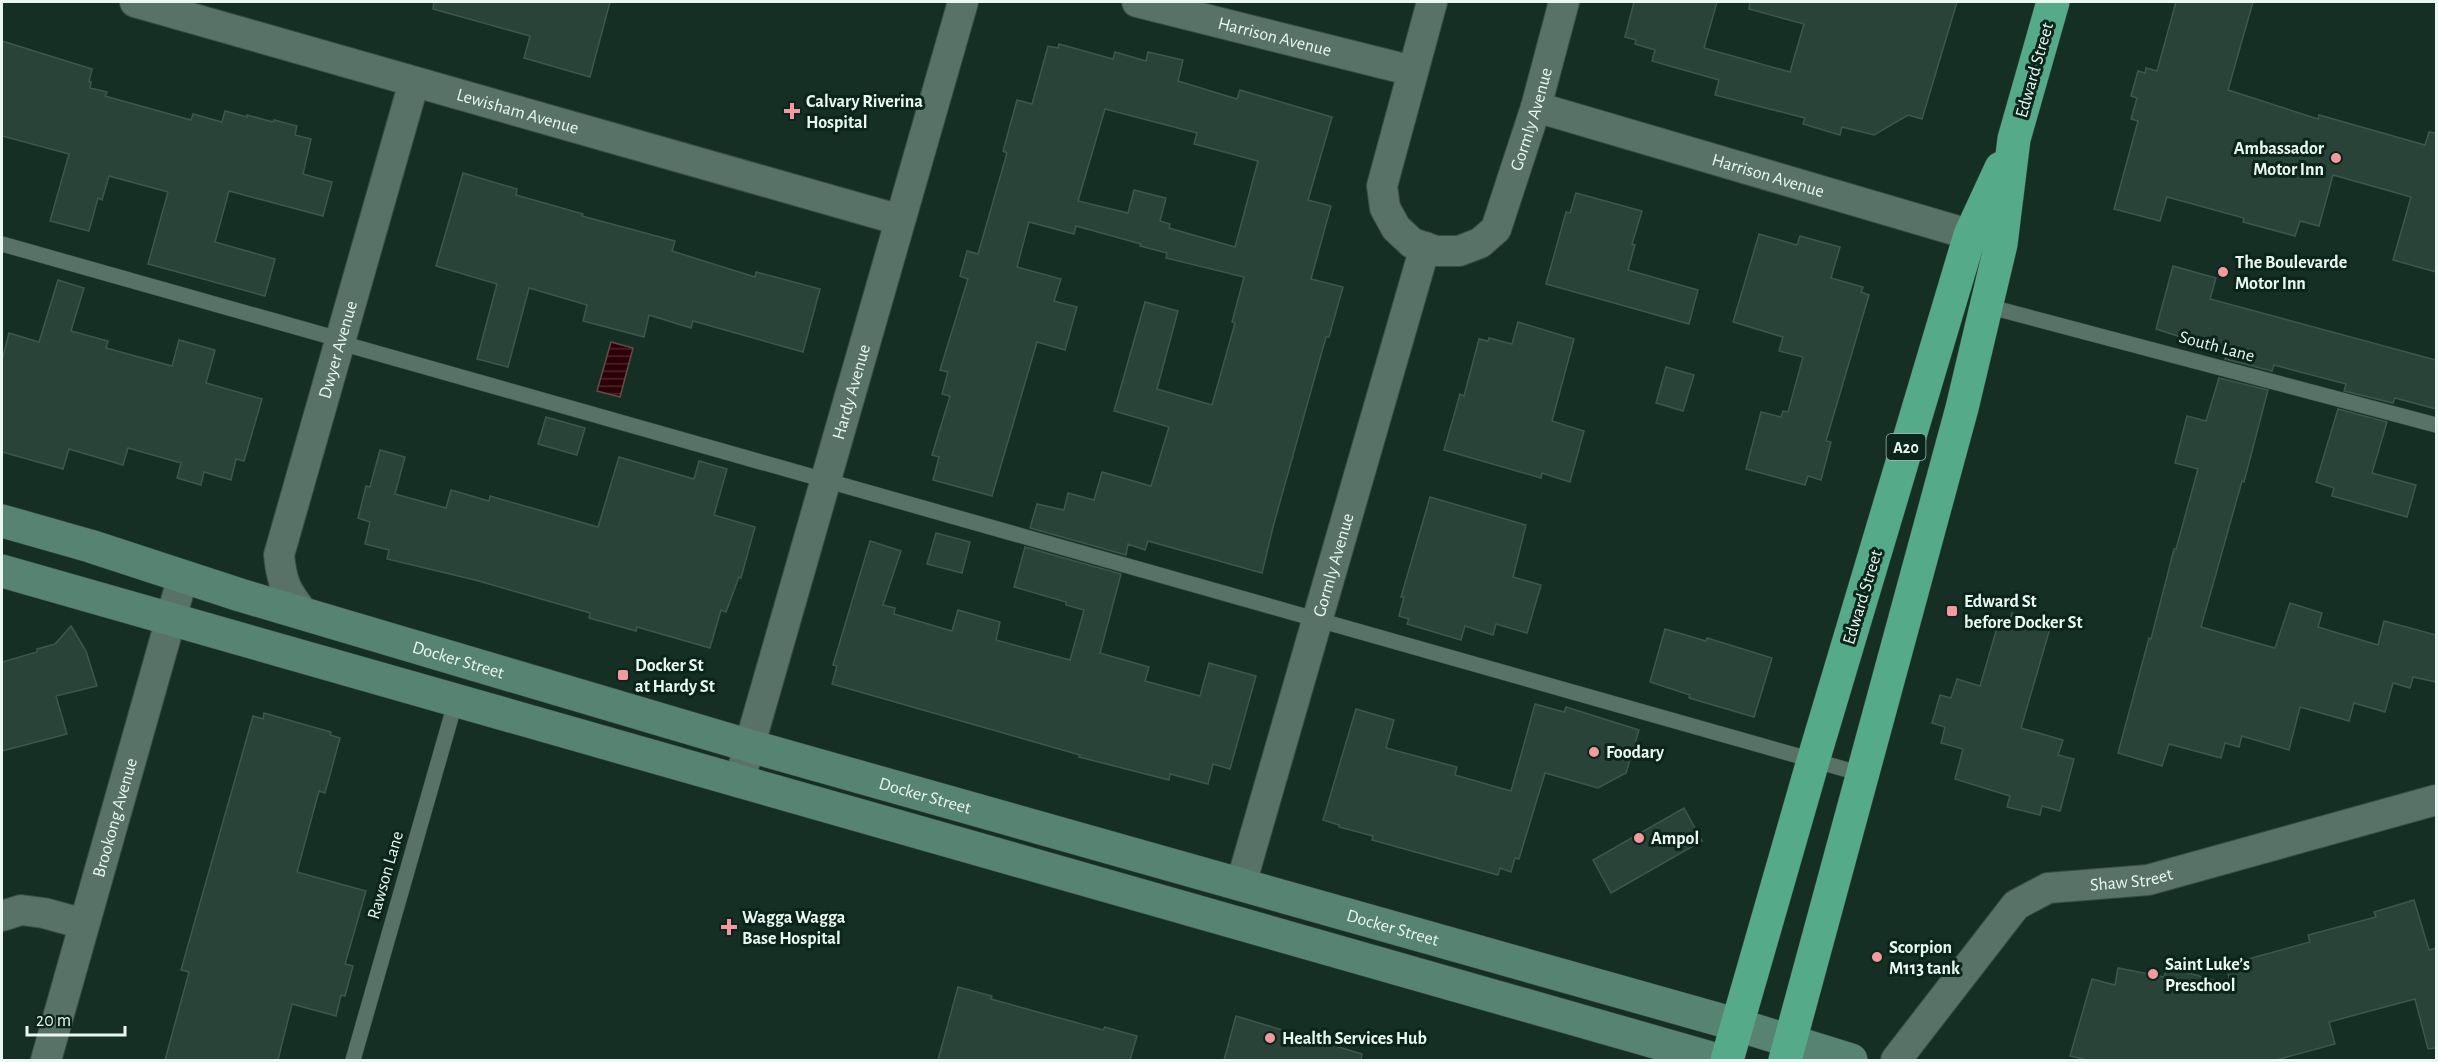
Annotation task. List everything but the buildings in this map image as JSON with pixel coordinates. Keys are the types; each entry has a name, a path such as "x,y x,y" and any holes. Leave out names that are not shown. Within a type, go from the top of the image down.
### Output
{"highway":[{"name":"Edward Street","path":"1727,1060 1813,761 1970,235 2014,139 2053,2"},
{"name":"Edward Street","path":"1788,1051 1988,306 2001,244 2014,139"}],"main road":[{"name":"Docker Street","path":"2,521 90,546 304,614 750,746 1738,1025 1788,1051 1851,1060"},
{"name":"Docker Street","path":"2,571 1718,1060"}],"street":[{"name":"Lewisham Avenue","path":"135,2 900,220"},
{"name":"Hardy Avenue","path":"739,782 963,2"},
{"name":"Harrison Avenue","path":"1137,2 1413,71"},
{"name":"Gormly Avenue","path":"1432,2 1382,186 1385,208 1396,228 1412,243 1436,251 1459,251 1480,243 1496,229 1536,107 1564,2"},
{"name":"Dwyer Avenue","path":"304,614 290,596 281,578 279,555 414,82"},
{"name":"Harrison Avenue","path":"1536,107 2001,244"},
{"name":"Gormly Avenue","path":"1240,884 1425,247"},
{"name":"Brookong Avenue","path":"46,1060 169,618 183,576"},
{"name":"Shaw Street","path":"1896,1060 2016,905 2048,888 2148,880 2436,800"},
{"path":"2,916 21,910 44,913 84,924"}],"lane":[{"path":"2,244 826,481 1862,774"},
{"name":"South Lane","path":"1988,306 2436,425"},
{"name":"Rawson Lane","path":"353,1060 456,700"}],"shaded area":[{"path":"611,342 633,348 620,397 597,391"}],"place":[{"name":"Calvary Riverina Hospital","path":"792,111"},
{"name":"Ambassador Motor Inn","path":"2336,158"},
{"name":"The Boulevarde Motor Inn","path":"2223,272"},
{"name":"Edward St before Docker St","path":"1952,611"},
{"name":"Docker St at Hardy St","path":"623,675"},
{"name":"Foodary","path":"1594,752"},
{"name":"Ampol","path":"1639,838"},
{"name":"Wagga Wagga Base Hospital","path":"729,927"},
{"name":"Scorpion M113 tank","path":"1877,957"},
{"name":"Saint Luke’s Preschool","path":"2153,974"},
{"name":"Health Services Hub","path":"1270,1038"}]}
